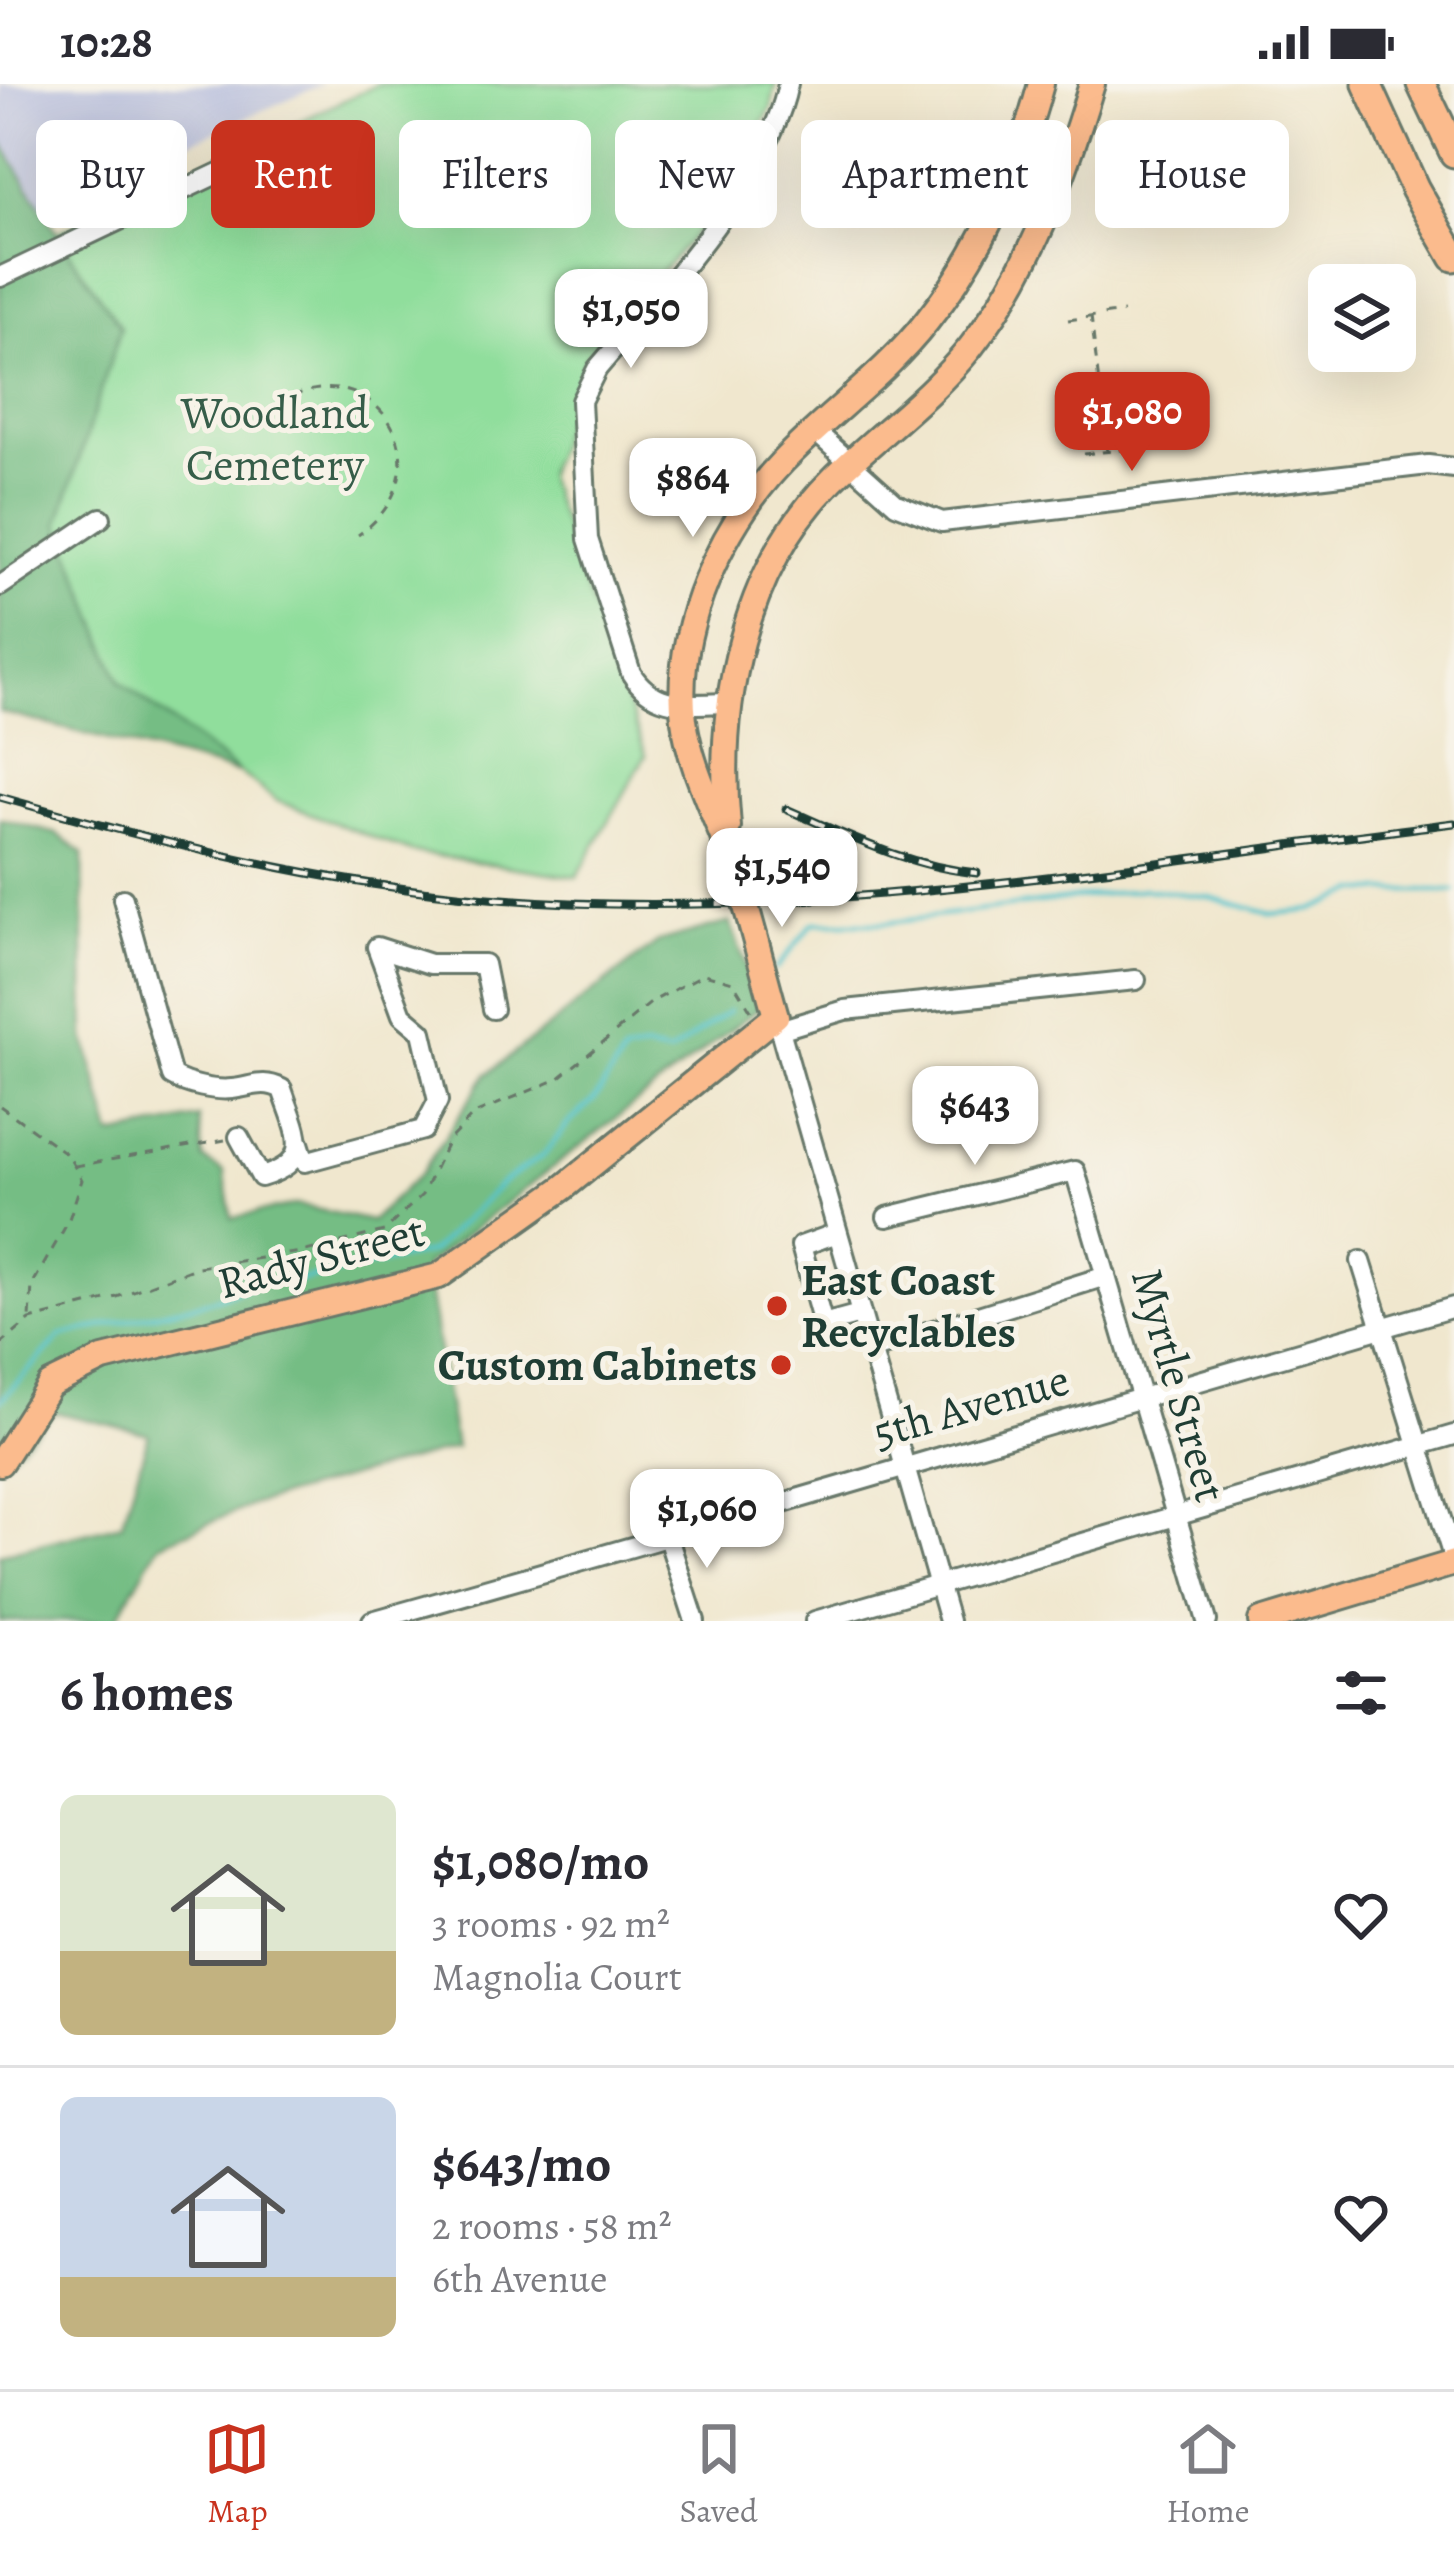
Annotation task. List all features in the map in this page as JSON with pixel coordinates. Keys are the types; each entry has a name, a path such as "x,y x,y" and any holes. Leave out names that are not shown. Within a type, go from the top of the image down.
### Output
{"highway":[{"path":"1366,84 1415,189 1454,257"},
{"path":"1421,84 1454,153"}],"main road":[{"path":"1029,120 1041,84"},
{"path":"1071,145 1092,84"},
{"path":"772,1025 731,860 687,734 683,703 694,622 722,548 764,483 881,372 928,320 985,228"},
{"path":"731,860 725,781 731,703 746,624 764,576 804,511 937,386 970,347 1009,290 1040,228"},
{"name":"Rady Street","path":"0,1463 50,1385 103,1360 439,1276 563,1188 772,1025"},
{"path":"1261,1621 1454,1562"}],"street":[{"path":"731,703 683,703 650,696 631,673 588,539 581,401 597,369 745,184 782,115 788,84"},
{"path":"0,278 211,177"},
{"path":"640,319 667,339"},
{"path":"815,430 896,504 942,522 1428,464 1454,468"},
{"path":"0,586 101,518"},
{"path":"123,899 174,1088 224,1090 266,1081 282,1089 305,1162 423,1130 438,1101 422,1032 402,1015 377,947 430,964 484,964 493,1009"},
{"path":"949,1621 772,1025 845,1010 1136,980"},
{"path":"238,1137 261,1178 295,1163 299,1143"},
{"name":"Myrtle Street","path":"887,1217 1075,1172 1207,1621"},
{"path":"837,1233 800,1246 824,1324 860,1314"},
{"path":"1361,1261 1454,1562"},
{"path":"870,1350 1106,1276"},
{"name":"5th Avenue","path":"372,1621 436,1612 904,1465 1454,1307"},
{"path":"815,1621 1454,1435"},
{"path":"668,1538 695,1621"}],"path":[{"path":"1068,320 1123,312"},
{"path":"1091,316 1107,452"},
{"path":"1076,396 1169,385"},
{"path":"292,396 309,389 338,388 367,400 397,434 403,463 397,491 387,510 358,535"},
{"path":"1084,454 1141,448"},
{"path":"0,1345 30,1320 117,1297 198,1267 302,1252 384,1231 422,1195 448,1142 474,1114 558,1079 652,1001 704,974 733,982 772,1025"},
{"path":"0,1106 68,1155 82,1180 68,1222 32,1285 30,1320"},
{"path":"74,1166 238,1137"}],"shaded area":[{"path":"0,84 323,84 241,120 211,120 211,133 187,144 187,120 36,120 36,210 13,220 0,192"}],"green space":[{"name":"Woodland Cemetery","path":"378,84 776,84 764,120 615,120 615,228 700,228 586,357 546,477 646,755 577,877 411,852 277,801 240,773 86,734 0,255 68,228 187,228 187,176 211,164 211,228 375,228 375,120 303,120"},
{"path":"0,140 36,199 36,228 54,228 121,327 59,523 120,682 240,773 0,712"},
{"path":"0,819 58,834 83,854 85,1037 112,1136 199,1118 203,1159 224,1172 232,1218 296,1205 371,1221 422,1172 486,1075 658,942 730,922 761,1006 425,1266 455,1448 254,1504 159,1544 115,1621 0,1621 0,1554 122,1524 149,1434 55,1412 0,1466"}],"waterway":[{"path":"776,969 813,923 887,923 1144,889 1209,897 1271,914 1312,910 1357,891 1454,891"},
{"path":"296,1281 431,1252 504,1181 543,1156 595,1099 624,1054 645,1049 669,1054 729,1011"},
{"path":"0,1401 61,1336 209,1301 252,1285"}],"railway":[{"path":"0,797 181,845 364,883 488,898 608,904 729,903 972,886 1454,823"},
{"path":"786,809 903,857 977,873"}],"place":[{"name":"East Coast Recyclables","path":"777,1306"},
{"name":"Custom Cabinets","path":"781,1365"}]}
